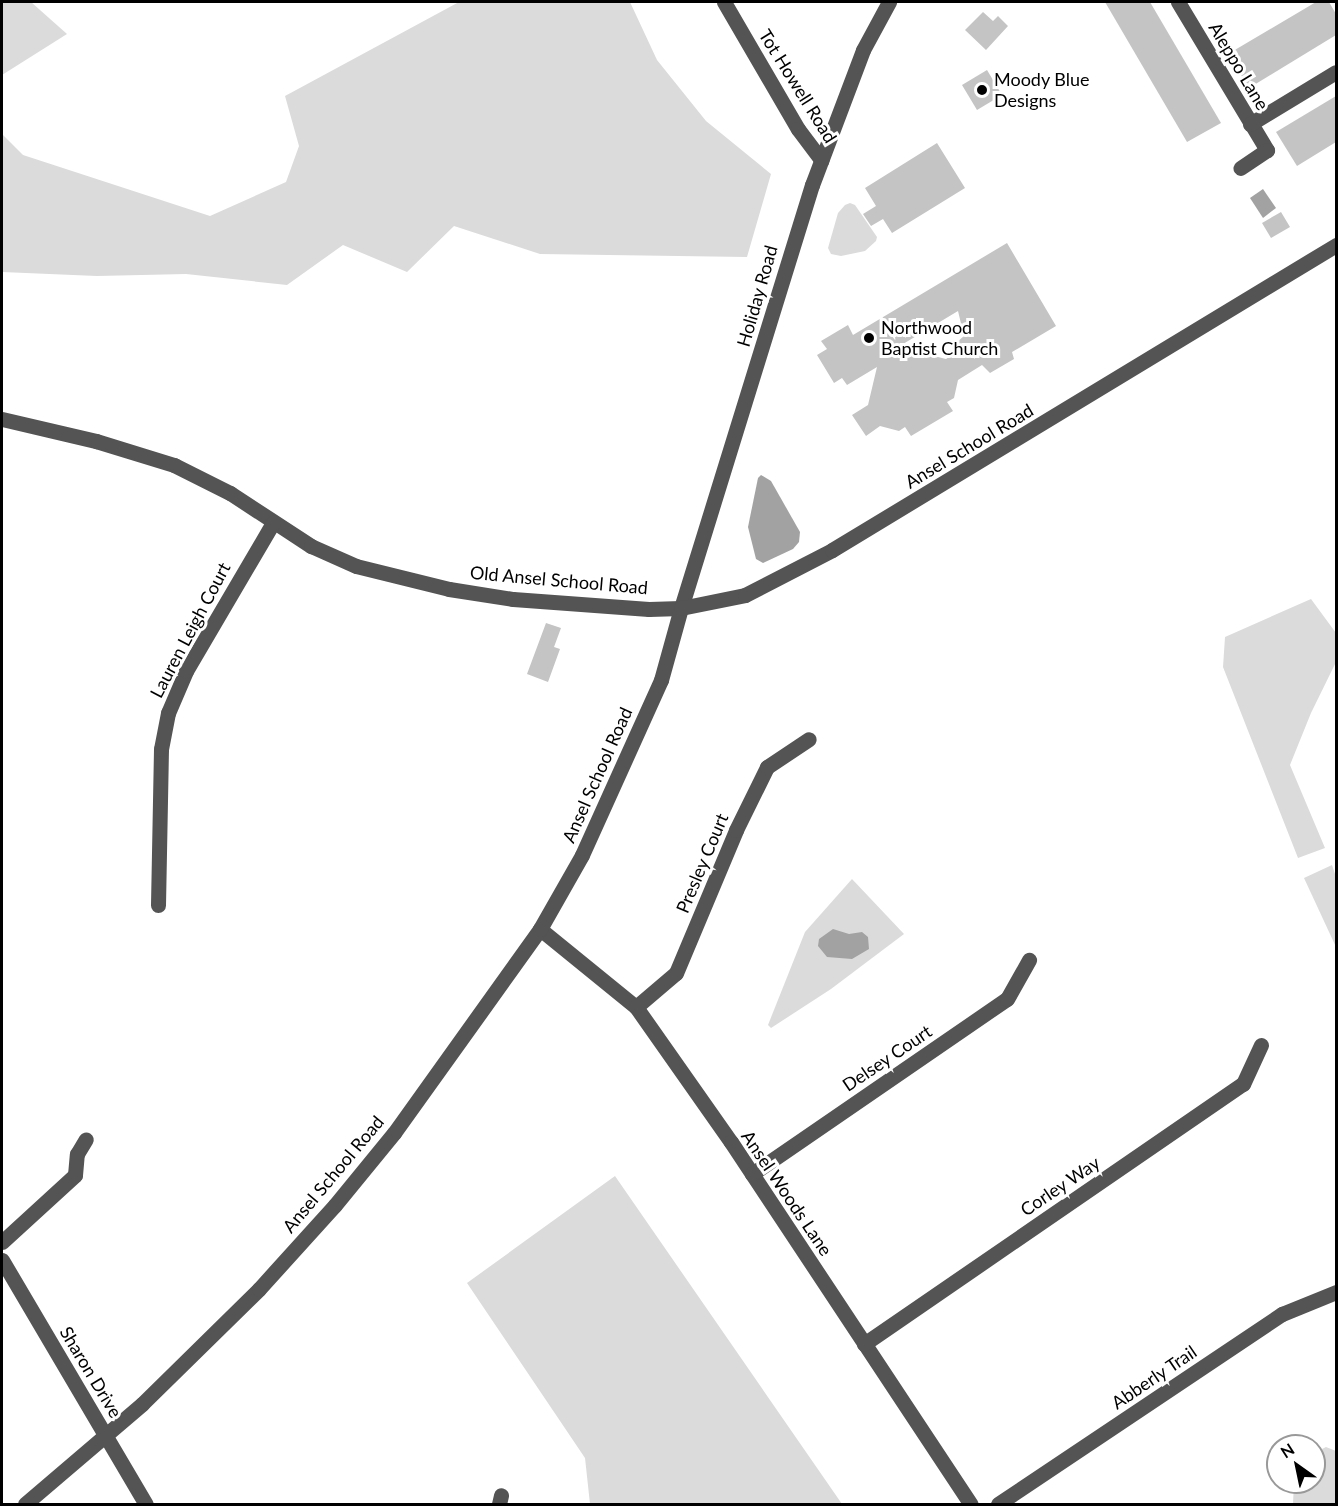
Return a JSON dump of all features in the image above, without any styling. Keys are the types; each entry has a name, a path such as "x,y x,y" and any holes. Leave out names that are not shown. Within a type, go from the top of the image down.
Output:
{"street":[{"name":"Tot Howell Road","path":"724,2 798,129 821,160"},
{"name":"Holiday Road","path":"681,608 821,160 863,50 889,2"},
{"name":"Aleppo Lane","path":"1178,2 1267,150 1240,168"},
{"path":"1250,124 1336,72"},
{"name":"Ansel School Road","path":"25,1504 107,1437 259,1289 335,1205 394,1132 540,929 604,810 661,680 681,608 745,595 832,550 1336,246"},
{"name":"Old Ansel School Road","path":"2,419 96,441 174,465 230,493 310,546 356,566 449,589 513,600 649,609 681,608"},
{"name":"Lauren Leigh Court","path":"158,905 161,749 168,713 186,671 273,523"},
{"name":"Presley Court","path":"636,1007 676,974 736,830 767,767 809,739"},
{"name":"Ansel Woods Lane","path":"540,929 636,1007 752,1174 971,1504"},
{"name":"Delsey Court","path":"752,1174 1007,999 1029,960"},
{"name":"Corley Way","path":"864,1344 1243,1084 1261,1046"},
{"path":"2,1242 75,1175 77,1154 86,1139"},
{"name":"Sharon Drive","path":"2,1260 146,1504"},
{"name":"Abberly Trail","path":"998,1504 1282,1314 1336,1292"}],"shaded area":[{"path":"2,2 31,2 67,34 2,75"},
{"path":"459,2 630,2 657,60 706,121 771,174 747,257 540,254 454,226 407,272 343,245 287,285 186,274 97,276 2,272 2,134 23,155 210,216 286,182 299,146 285,96"},
{"path":"1263,189 1276,208 1263,218 1250,198"},
{"path":"850,203 855,205 877,237 876,241 865,251 841,256 831,254 828,248 838,213"},
{"path":"761,475 771,481 800,532 799,542 793,549 763,563 756,559 748,527 758,478"},
{"path":"1311,599 1336,633 1336,662 1311,713 1290,765 1325,848 1298,858 1223,667 1225,637"},
{"path":"1332,865 1336,877 1336,947 1304,878"},
{"path":"852,879 904,934 831,989 771,1028 768,1025 805,932"},
{"path":"833,929 849,934 862,932 868,937 869,949 852,959 827,957 818,946 819,939"},
{"path":"615,1176 842,1504 590,1504 585,1458 467,1283"},
{"path":"1326,1447 1336,1451 1336,1504 1293,1504 1293,1494 1326,1494"}],"building":[{"path":"1105,2 1150,2 1221,123 1187,142"},
{"path":"1316,2 1329,2 1336,14 1336,35 1249,88 1228,54"},
{"path":"983,12 993,21 998,16 1008,26 986,50 965,30"},
{"name":"Moody Blue Designs","path":"987,70 1002,95 977,110 962,85"},
{"path":"1336,96 1336,142 1297,166 1276,132"},
{"path":"937,143 965,188 892,233 883,219 871,226 863,214 876,206 865,188"},
{"path":"1281,212 1290,227 1271,238 1262,223"},
{"name":"Northwood Baptist Church","path":"1007,243 1056,326 1012,352 1014,359 990,373 982,365 958,380 954,398 947,402 953,411 911,436 905,427 899,431 880,426 866,436 852,415 868,405 877,367 847,385 842,378 834,383 817,355 827,349 821,341 848,325 853,335","holes":["958,311 964,336 957,342 961,349 946,359 898,347"]},
{"path":"546,623 561,628 554,647 560,649 548,682 527,674"}],"place":[{"name":"Moody Blue Designs","path":"982,90"},
{"name":"Northwood Baptist Church","path":"869,338"}]}
